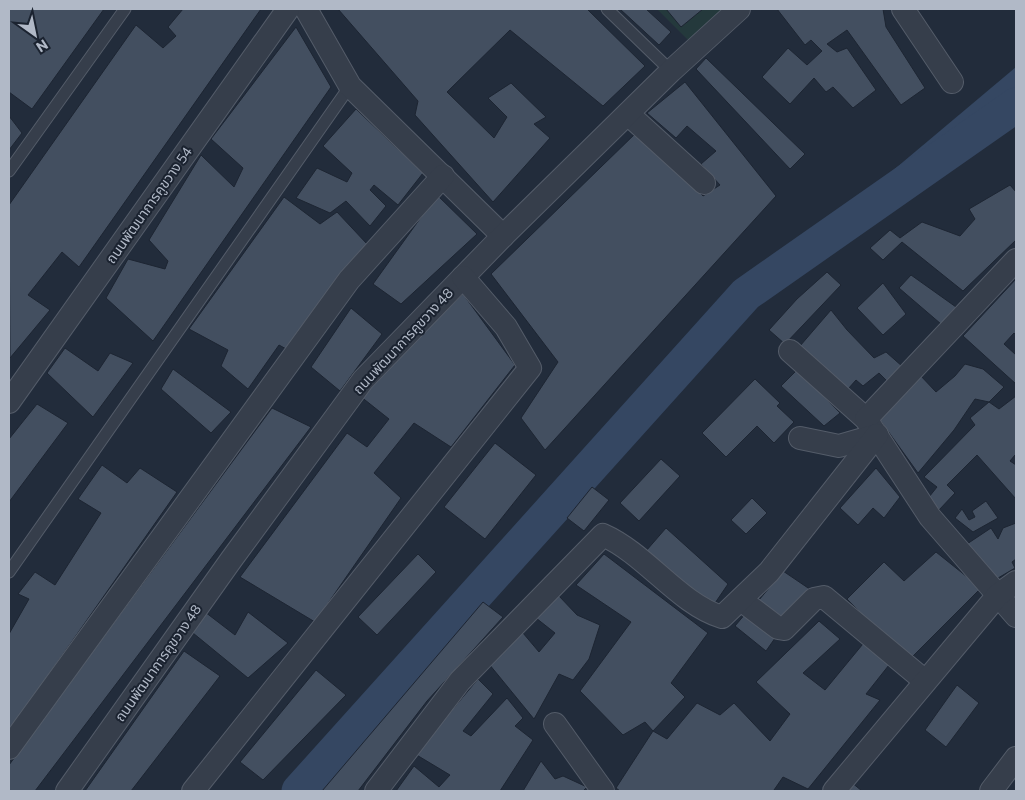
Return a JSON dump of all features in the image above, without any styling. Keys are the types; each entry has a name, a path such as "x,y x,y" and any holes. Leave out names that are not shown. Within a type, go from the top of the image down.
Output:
{"street":[{"name":"ถนนพัฒนาการคูขวาง 54","path":"9,402 288,9"},
{"path":"306,9 350,86 503,236"},
{"name":"ถนนพัฒนาการคูขวาง 48","path":"67,791 231,560 363,380 503,236 671,70 739,9"},
{"path":"903,9 952,82"},
{"path":"628,114 704,183"},
{"path":"9,748 349,280 443,176"},
{"path":"376,791 460,681 603,535 621,543 700,608 722,617 769,572 872,427 1016,260"},
{"path":"193,791 530,368 506,327 463,277"},
{"path":"790,351 872,427 930,517 1016,616"},
{"path":"800,438 839,446 872,427"},
{"path":"834,791 998,595 1016,582"},
{"path":"741,600 778,628 784,629 814,599 824,598 926,681"},
{"path":"555,724 603,791"},
{"path":"991,791 1016,758"}],"lane":[{"path":"9,171 125,9"},
{"path":"607,9 671,70"},
{"path":"9,572 350,86"}],"green space":[{"path":"657,9 739,9 696,48"}],"water":[{"path":"1016,67 1016,105 746,294"}],"building":[{"path":"9,9 104,9 32,109 9,92"},
{"path":"183,9 261,9 79,267 62,252 28,295 50,310 10,358 9,205 136,25 163,48 176,36 168,27"},
{"path":"338,9 587,9 645,66 603,106 510,30 447,92 494,138 507,117 488,98 511,83 546,117 534,124 550,138 493,202 415,115 418,101"},
{"path":"620,9 646,9 671,32 659,45"},
{"path":"666,9 703,9 681,27"},
{"path":"777,9 883,9 886,27 925,88 901,105 847,30 827,44 837,52 847,48 876,90 853,108 833,87 826,92 814,78 790,104 762,77 788,48 807,65 822,51 811,40 805,45"},
{"path":"296,27 331,87 153,341 106,298 128,259 165,269 168,261 149,240 201,155 234,187 243,168 211,139"},
{"path":"706,58 805,154 790,169 696,69"},
{"path":"685,82 776,196 545,450 521,418 558,362 491,274 638,131 703,196 720,185 701,164 716,151 687,126 676,138 647,113"},
{"path":"356,109 423,173 398,205 374,185 370,190 386,206 370,226 346,201 330,213 296,198 317,168 347,182 352,173 323,146"},
{"path":"9,116 22,133 9,150"},
{"path":"1010,185 1016,192 1016,240 963,291 902,242 883,260 870,248 890,230 900,238 922,222 960,236 975,219 969,209"},
{"path":"437,195 477,234 401,304 373,284"},
{"path":"284,197 320,224 337,212 367,244 288,350 279,345 248,389 221,366 228,350 189,329"},
{"path":"827,272 841,285 785,344 769,330 797,299"},
{"path":"911,275 956,307 941,324 899,288"},
{"path":"1016,279 1016,335 1014,333 1004,344 1016,355 1016,384 963,336"},
{"path":"883,283 906,314 883,335 857,308"},
{"path":"463,294 515,365 451,447 414,423 374,473 401,498 315,622 240,577 347,433 367,447 389,419 360,396"},
{"path":"351,308 382,334 340,391 311,367"},
{"path":"831,310 874,358 886,352 903,367 888,382 879,373 863,386 856,380 848,389 800,346"},
{"path":"65,348 98,371 110,353 133,363 93,417 47,373"},
{"path":"965,364 983,369 1004,387 989,402 975,399 954,430 918,473 880,420 919,374 936,392 955,376"},
{"path":"173,369 231,412 211,433 161,389"},
{"path":"798,369 840,413 824,426 781,386"},
{"path":"755,379 780,403 777,406 794,422 774,443 757,426 726,457 702,433"},
{"path":"1016,396 1016,457 1015,455 1010,461 1016,465 1016,499 977,455 947,485 955,493 939,510 929,497 937,487 924,477 975,425 970,418 989,402 999,409"},
{"path":"37,404 68,423 9,502 9,439"},
{"path":"272,408 311,427 35,791 9,791 9,765"},
{"path":"495,443 536,475 485,539 444,507"},
{"path":"661,459 680,476 639,521 620,503"},
{"path":"102,465 127,483 140,468 177,492 9,731 9,634 29,599 18,594 35,572 55,585 101,513 78,499"},
{"path":"876,468 900,497 884,518 873,508 858,525 840,508"},
{"path":"592,487 609,500 584,531 567,518"},
{"path":"752,498 767,513 746,534 731,520"},
{"path":"986,501 998,518 973,532 955,518 962,509 969,520 975,517 972,511"},
{"path":"1016,523 1016,559 1012,562 1015,568 993,581 967,544 991,528 998,539 1003,528"},
{"path":"666,528 728,584 713,606 646,551"},
{"path":"936,552 981,588 908,661 847,599 884,562 904,581"},
{"path":"418,554 436,572 377,635 358,617"},
{"path":"604,554 708,633 671,683 685,697 653,731 645,722 623,735 580,691 631,622 576,585"},
{"path":"783,571 814,592 790,623 759,600"},
{"path":"559,596 577,615 600,625 589,659 573,680 559,674 534,719 489,664 523,633 539,652 555,633 536,618"},
{"path":"483,602 503,617 427,701 358,791 322,791"},
{"path":"205,612 235,635 248,612 288,643 248,678 193,633"},
{"path":"746,613 780,631 766,651 735,626"},
{"path":"819,621 840,639 803,673 825,690 867,639 889,665 866,694 880,700 808,789 783,777 774,790 776,791 620,791 616,788 653,731 667,739 697,703 720,715 734,703 770,741 790,714 756,682"},
{"path":"184,651 220,676 131,791 85,791"},
{"path":"316,670 346,695 263,780 240,762"},
{"path":"478,679 493,694 463,731 471,736 507,698 523,718 515,726 533,740 500,791 396,791 414,766 439,787 450,775 415,754"},
{"path":"957,685 979,703 946,747 925,730"},
{"path":"541,761 555,779 563,776 587,787 583,791 523,791"},
{"path":"851,782 862,791 844,791"}],"waterway":[{"path":"299,791 746,294 1016,105"}]}
